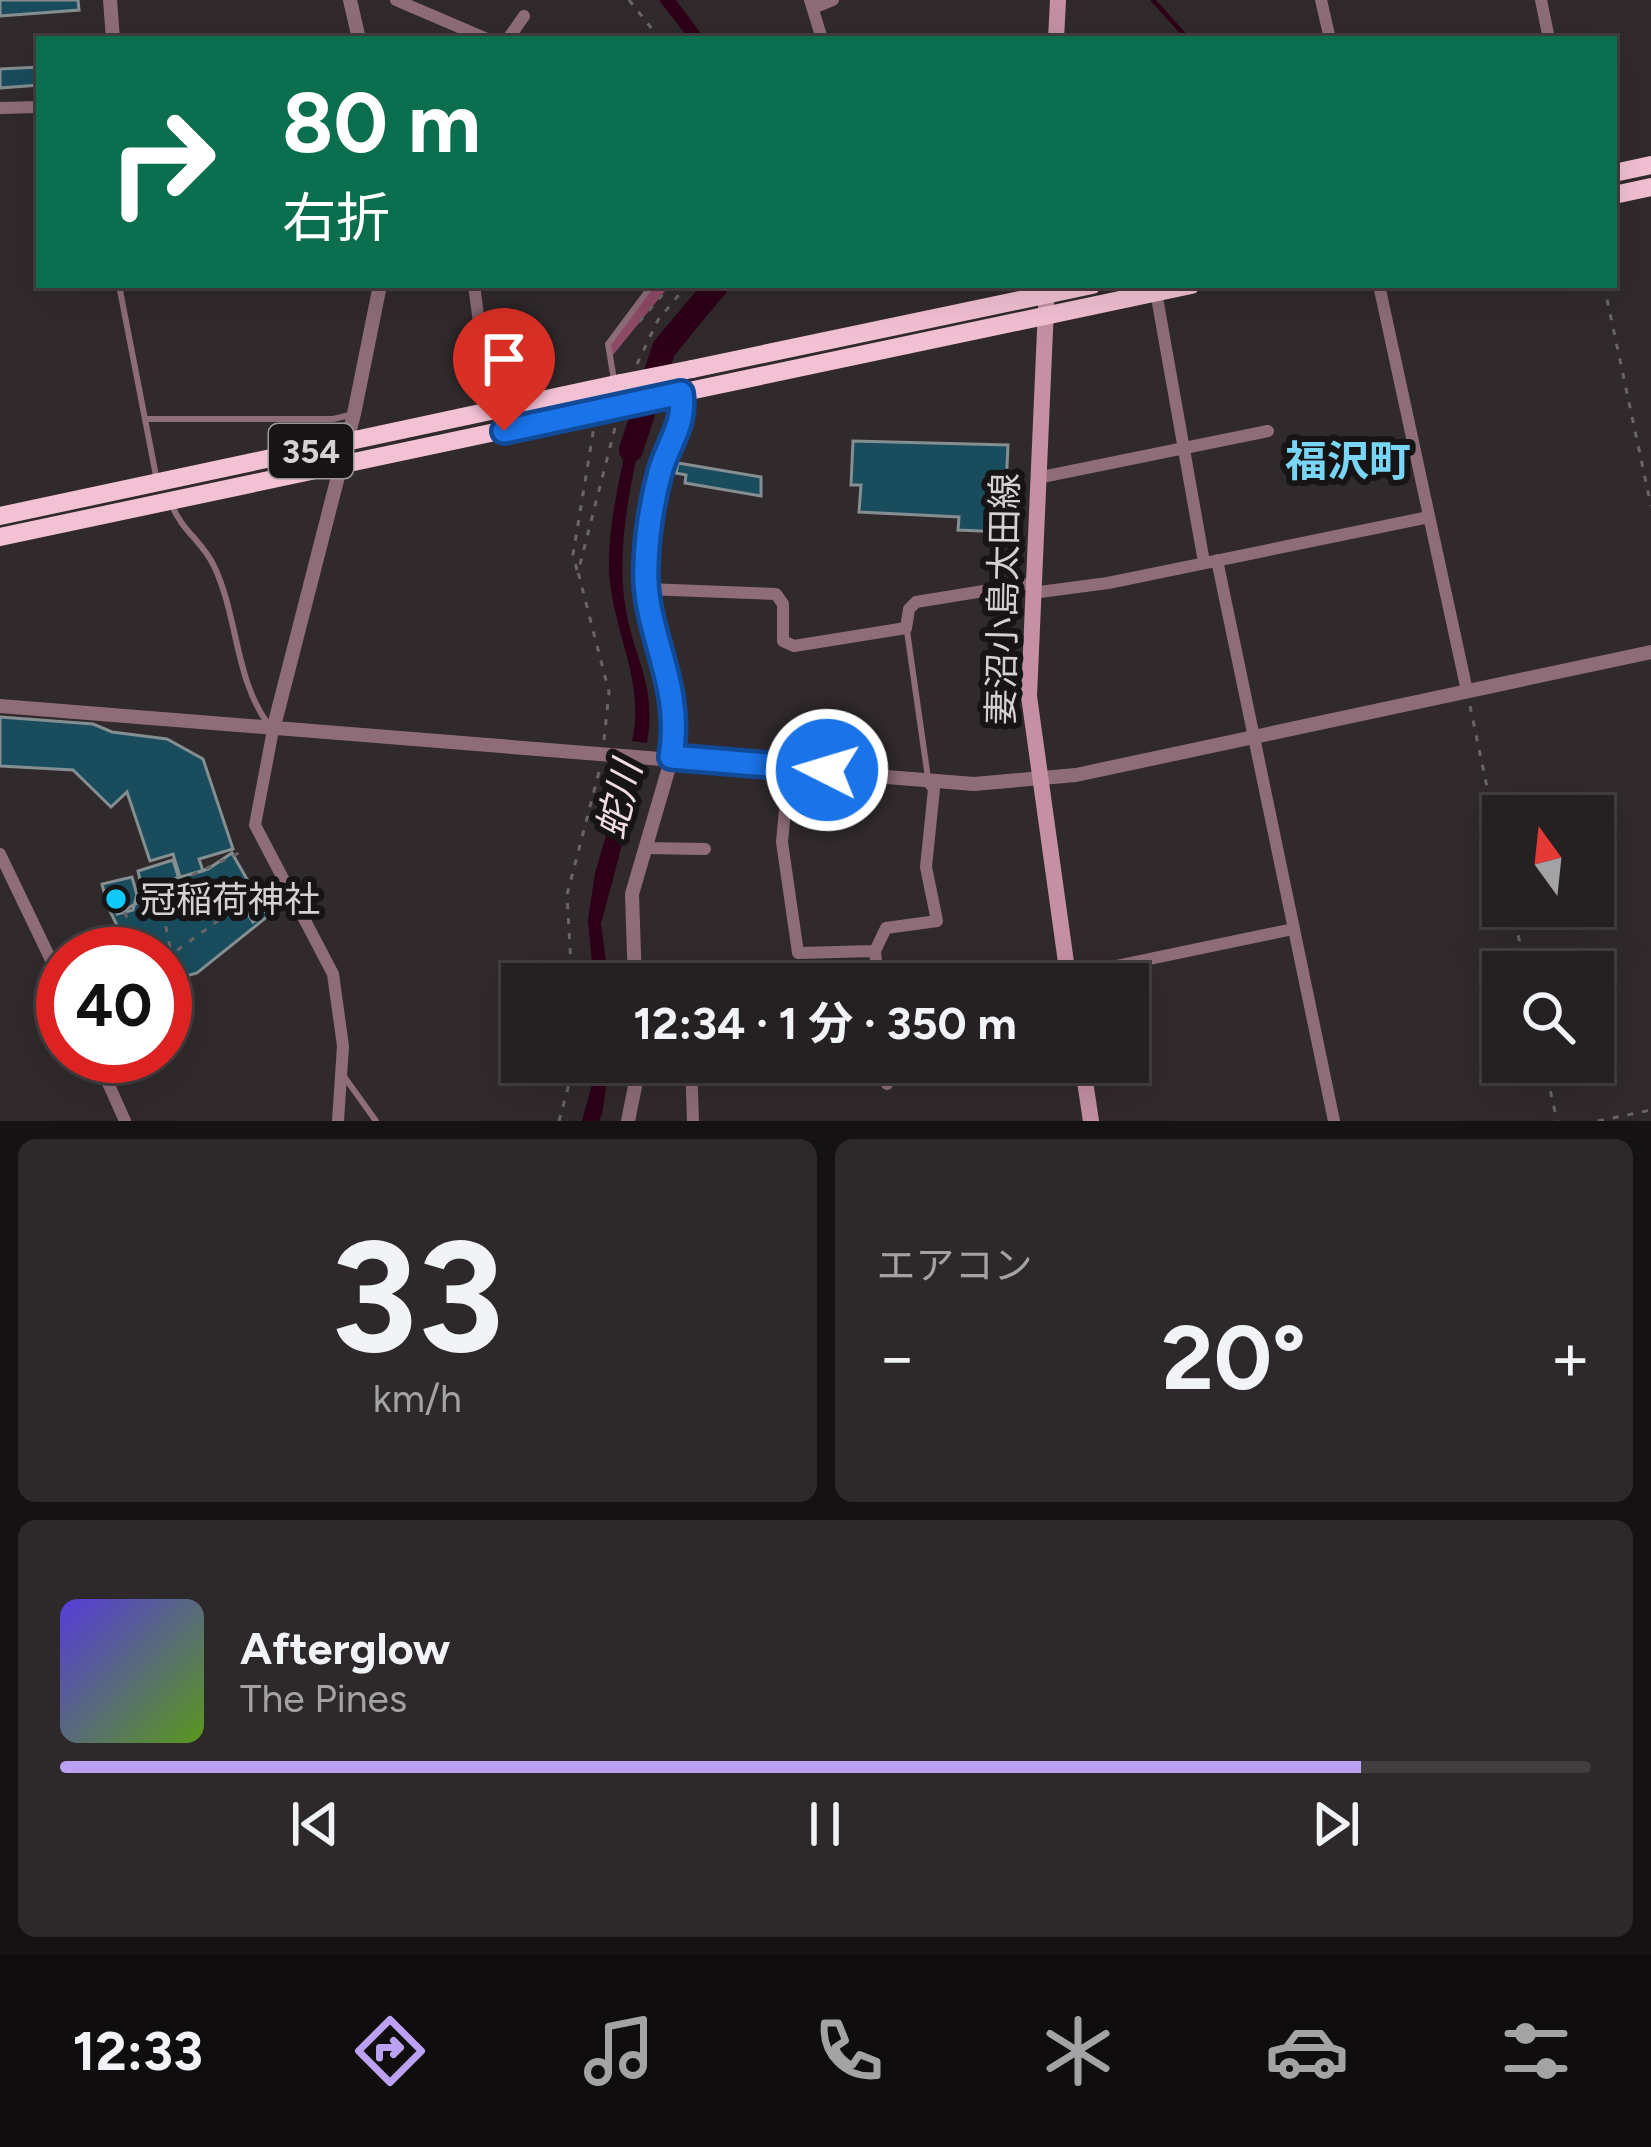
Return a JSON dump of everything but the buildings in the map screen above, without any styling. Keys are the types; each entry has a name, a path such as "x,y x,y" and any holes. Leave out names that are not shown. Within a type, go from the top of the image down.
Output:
{"highway":[{"path":"1617,172 1651,165"},
{"path":"1617,194 1651,187"},
{"name":"354","path":"0,537 1176,288"},
{"name":"354","path":"0,516 1047,290"}],"main road":[{"path":"1056,36 1058,0"},
{"name":"妻沼小島太田線","path":"1047,290 1029,696 1067,963"},
{"path":"1085,1083 1091,1121"}],"street":[{"path":"110,0 113,36"},
{"path":"350,0 358,36"},
{"path":"396,0 480,36"},
{"path":"821,36 812,4 833,0"},
{"path":"1321,0 1329,36"},
{"path":"1541,0 1548,36"},
{"path":"510,36 524,16"},
{"path":"0,108 36,107"},
{"path":"338,1121 343,1075 333,974 255,825 272,730 354,414 379,288"},
{"path":"474,288 482,345"},
{"path":"1380,288 1467,692"},
{"path":"1156,292 1183,449 1252,737 1334,1121"},
{"path":"634,963 630,905 668,756 672,683 646,589 654,501 683,419 678,394"},
{"path":"1037,478 1268,431"},
{"path":"646,589 779,595 782,637 790,646 906,628 909,609 916,602 1210,561 1429,517"},
{"path":"0,706 272,730 668,756 928,781 1040,781 1651,652"},
{"path":"789,766 782,842 798,953 874,951"},
{"path":"875,963 874,951 886,928 937,922 926,867 934,789 928,781"},
{"path":"645,848 705,849"},
{"path":"0,854 36,929"},
{"path":"1144,963 1293,929"},
{"path":"108,1083 125,1121"},
{"path":"628,1121 636,1083"},
{"path":"692,1083 693,1121"}],"lane":[{"path":"120,288 157,483"},
{"path":"623,380 608,344 650,288"},
{"path":"148,419 333,419 354,414"},
{"path":"170,502 178,524 213,562 248,684 272,730"},
{"path":"906,628 928,781"},
{"path":"343,1075 376,1121"}],"path":[{"path":"629,0 658,36"},
{"path":"633,328 668,288"},
{"path":"623,380 658,320 685,288"},
{"path":"1605,288 1651,506"},
{"path":"578,572 617,408"},
{"path":"571,963 567,895 604,751 609,692 573,555 593,427"},
{"path":"1467,692 1489,795"},
{"path":"166,927 159,893 239,854"},
{"path":"192,938 256,894"},
{"path":"125,912 130,927"},
{"path":"559,1121 569,1083"},
{"path":"1548,1083 1556,1121"},
{"path":"1598,1121 1651,1110"}],"shaded area":[{"path":"652,288 668,288 608,361 608,344"}],"water":[{"path":"659,0 676,0 703,36 687,36"},
{"path":"713,288 729,288 675,355 649,361"},
{"path":"644,420 627,508 622,575 627,617 649,702 647,743 632,741 635,697 609,569 613,514 631,422"},
{"path":"628,761 644,762 601,924 606,963 592,963 588,920 595,873"},
{"path":"592,1083 607,1083 599,1121 582,1121"}],"waterway":[{"path":"1153,0 1185,36"},
{"name":"蛇川","path":"631,450 664,348 714,288"}],"place":[{"name":"冠稲荷神社","path":"116,899"}],"district":[{"name":"福沢町","path":"1348,461"}],"route":[{"path":"504,431 681,393 683,419 661,469 646,563 646,589 672,683 671,757 827,770"}]}
